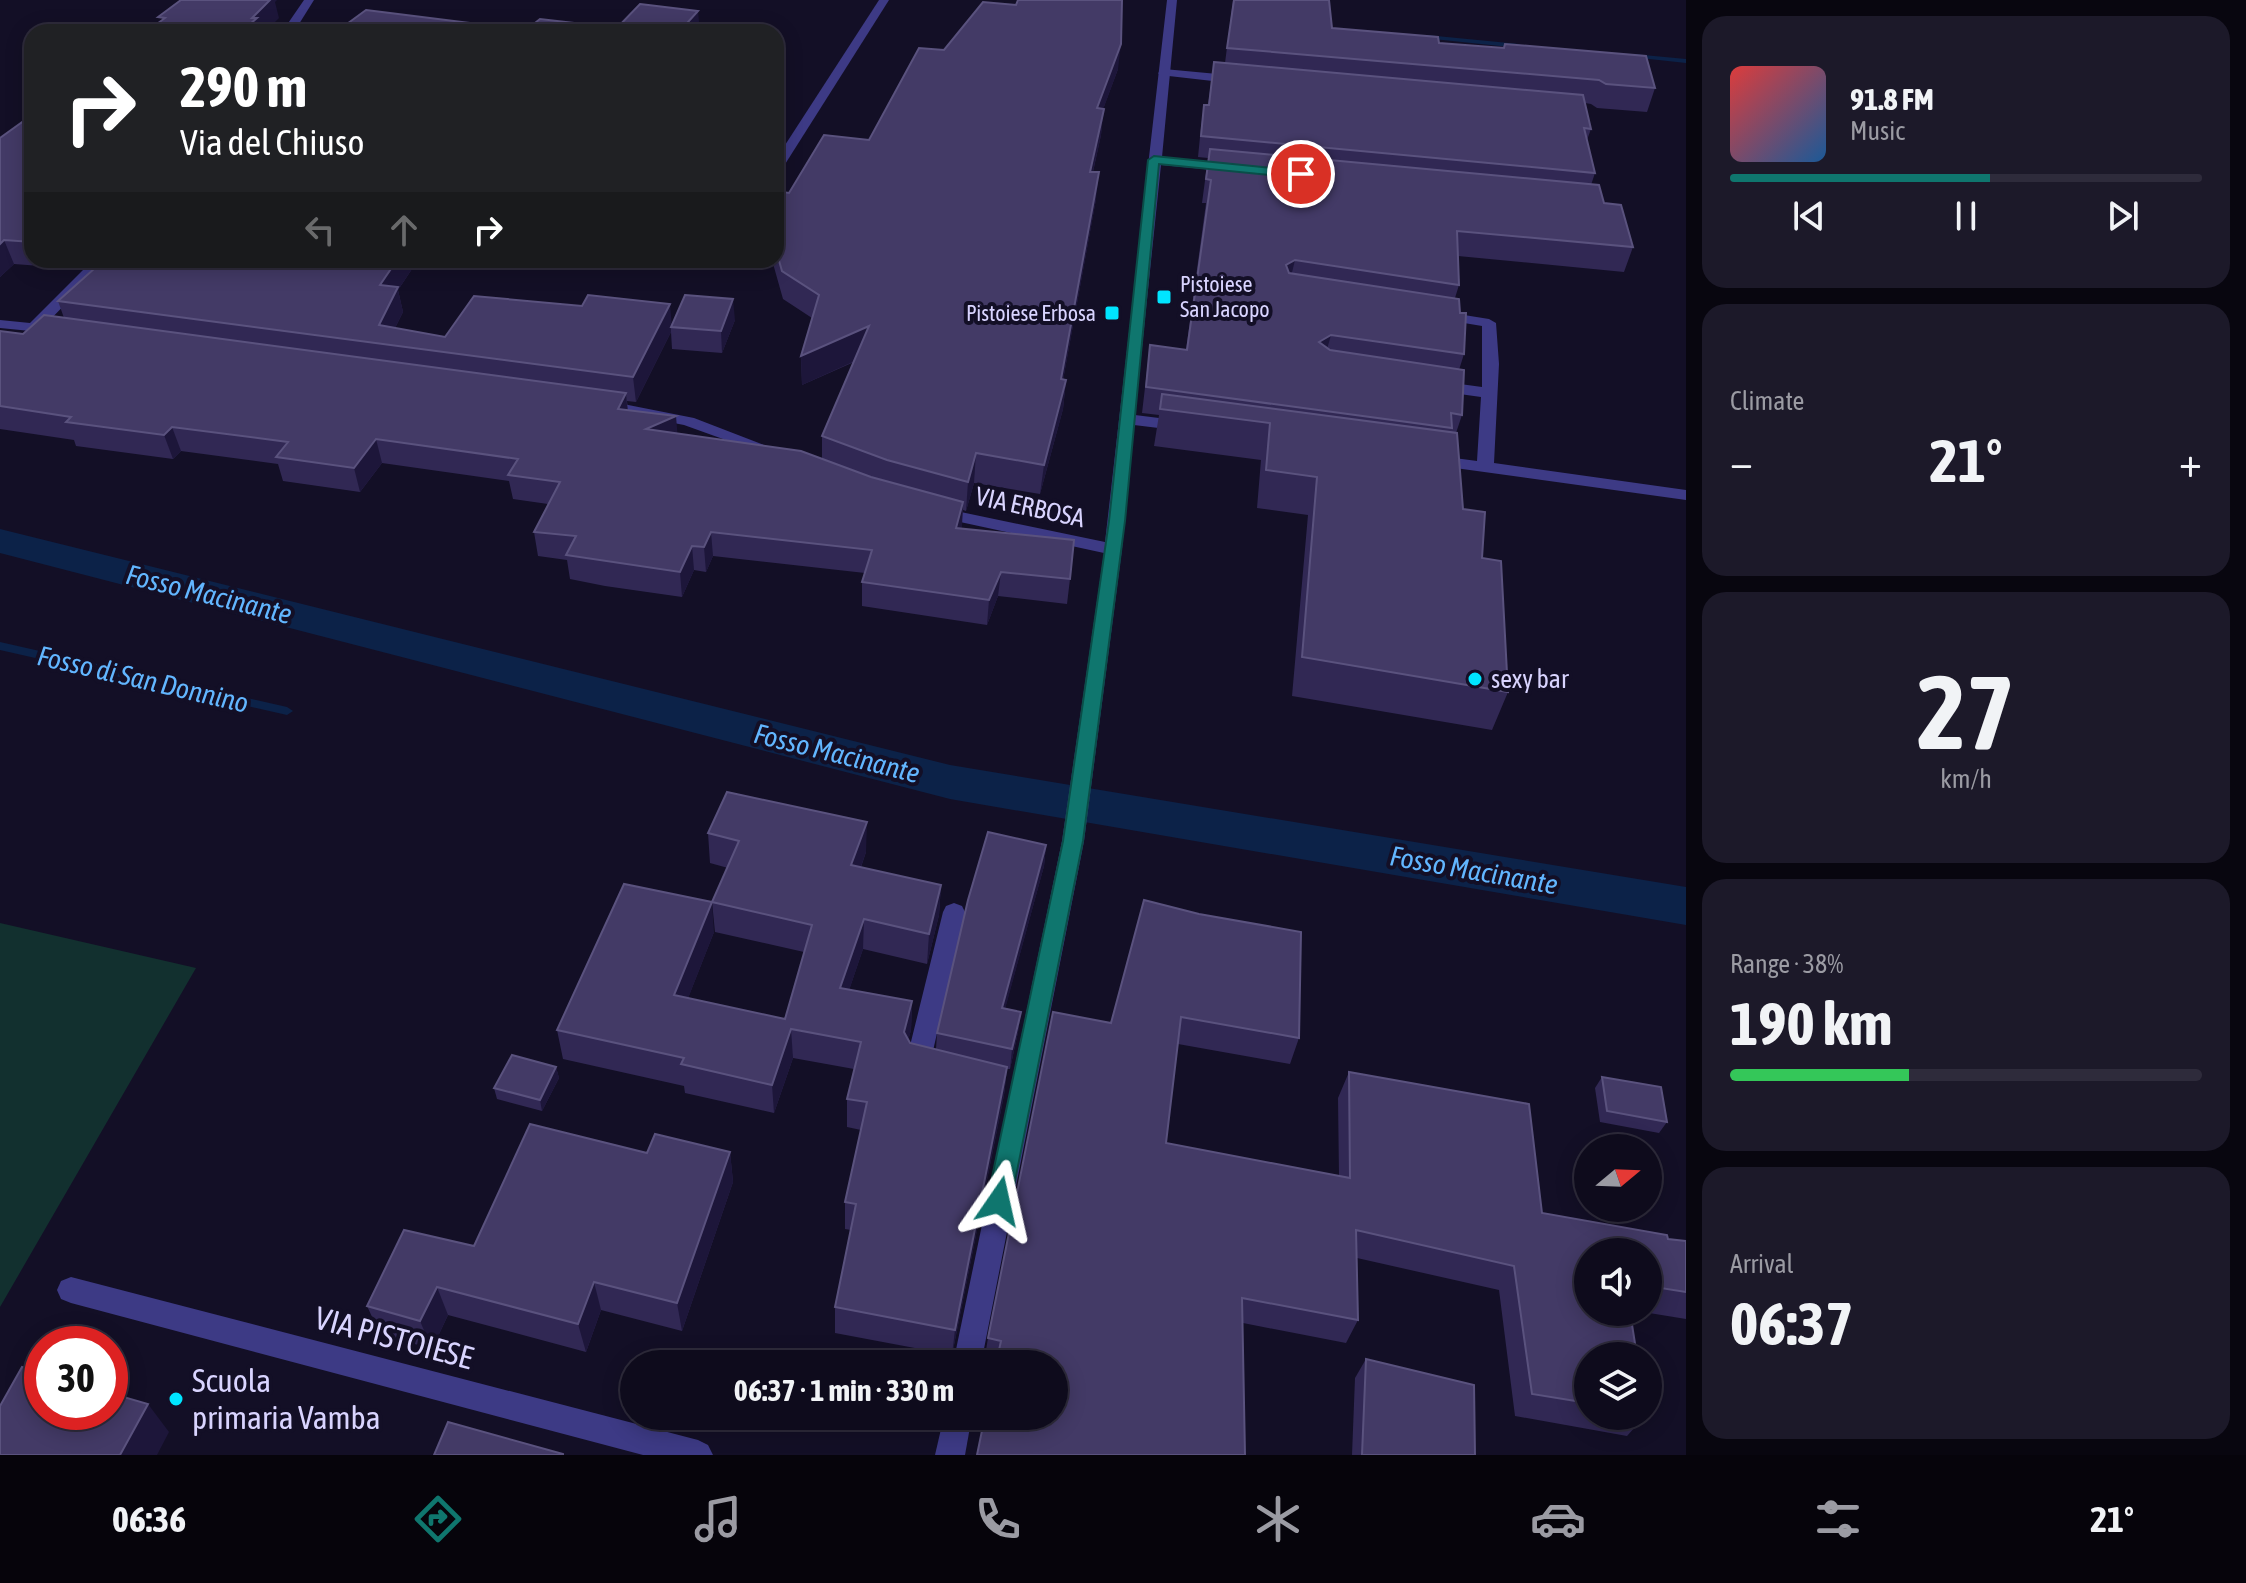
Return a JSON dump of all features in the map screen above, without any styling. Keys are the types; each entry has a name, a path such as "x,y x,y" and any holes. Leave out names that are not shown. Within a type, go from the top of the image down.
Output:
{"street":[{"path":"293,24 309,0"},
{"path":"784,156 884,0"},
{"path":"970,1350 1073,841 1113,549 1172,0"},
{"path":"1164,73 1259,81"},
{"path":"1154,160 1243,169"},
{"path":"34,328 93,268"},
{"path":"1428,313 1489,323 1485,468"},
{"path":"0,324 66,332"},
{"path":"1414,382 1489,393"},
{"path":"591,403 688,421 799,463"},
{"path":"1128,419 1194,428"},
{"path":"1409,457 1686,495"},
{"name":"VIA ERBOSA","path":"922,507 1113,549"},
{"path":"948,1069 918,1062 954,912"},
{"path":"992,1079 1021,1086"},
{"name":"VIA PISTOIESE","path":"71,1290 698,1455"},
{"path":"950,1455 955,1430"}],"green space":[{"path":"0,923 196,968 0,1307"}],"building":[{"path":"181,0 270,0 250,24 157,24 165,18 158,17"},
{"path":"1018,0 1122,0 1121,44 1097,108 1104,109 1090,172 1099,172 1061,379 1066,380 1044,465 976,453 968,482 887,460 822,436 869,326 801,356 819,295 782,271 784,192 789,193 824,135 869,140 919,48 944,50 983,2 1016,5"},
{"path":"1234,0 1329,0 1332,28 1438,37 1439,43 1504,48 1505,44 1646,56 1655,88 1606,84 1599,80 1227,48"},
{"path":"640,4 698,11 686,24 621,24"},
{"path":"366,10 478,24 347,24"},
{"path":"540,19 583,24 534,24"},
{"path":"1214,62 1583,95 1591,129 1584,128 1595,173 1201,136 1204,105 1209,105"},
{"path":"24,121 24,241 4,240 0,244 0,138"},
{"path":"1210,149 1599,185 1604,203 1621,205 1633,247 1457,231 1459,285 1295,260 1286,265 1289,273 1459,299 1460,313 1466,313 1464,354 1331,335 1319,342 1330,350 1464,370 1462,415 1451,413 1452,428 1146,387 1150,345 1187,350 1211,180 1206,179"},
{"path":"95,268 392,268 380,285 398,287 379,325 445,337 474,296 582,306 588,295 670,304 633,377 58,301"},
{"path":"685,295 733,299 721,331 671,327"},
{"path":"44,315 626,393 618,409 676,416 646,429 801,451 871,477 963,502 956,528 1074,540 1070,579 1001,572 989,600 862,582 872,550 711,532 704,547 692,546 680,572 566,555 576,536 534,532 560,482 508,475 518,459 376,439 354,468 276,457 288,442 172,427 164,435 66,422 71,417 0,406 0,331 23,334"},
{"path":"1162,394 1457,433 1463,509 1485,512 1482,558 1501,561 1508,692 1302,657 1317,477 1266,470 1270,423 1160,409"},
{"path":"727,792 867,822 851,865 941,885 929,934 864,919 840,988 912,1001 904,1032 910,1043 1007,1067 955,1330 835,1307 856,1204 845,1202 867,1102 847,1099 861,1042 791,1029 772,1085 681,1064 684,1058 557,1030 624,884 712,902 739,841 708,833","holes":["712,902 812,925 785,1019 674,995"]},
{"path":"988,832 1046,845 1002,1008 1021,1012 1012,1049 937,1033 968,900"},
{"path":"1144,900 1199,914 1301,932 1299,1038 1181,1017 1166,1143 1350,1178 1349,1072 1529,1104 1542,1213 1574,1219 1574,1222 1593,1222 1686,1241 1686,1292 1662,1288 1662,1238 1574,1238 1574,1326 1632,1326 1635,1342 1574,1342 1574,1401 1532,1394 1514,1266 1356,1230 1358,1320 1242,1298 1245,1455 977,1455 982,1430 1068,1430 1068,1350 999,1350 1001,1341 988,1338 1053,1012 1111,1023"},
{"path":"512,1055 556,1067 540,1100 494,1088"},
{"path":"1602,1077 1661,1087 1667,1122 1607,1111"},
{"path":"530,1124 647,1153 655,1134 730,1152 677,1303 594,1282 578,1324 437,1287 420,1321 367,1306 404,1230 474,1246"},
{"path":"1366,1359 1474,1385 1475,1455 1362,1455"},
{"path":"22,1367 24,1430 128,1430 128,1398 148,1404 120,1455 0,1455 0,1406"},
{"path":"448,1422 563,1454 563,1455 434,1455"}],"waterway":[{"path":"1426,37 1519,46"},
{"path":"1633,56 1686,61"},
{"name":"Fosso Macinante","path":"0,541 950,782 1686,906"},
{"name":"Fosso di San Donnino","path":"0,646 287,711"}],"place":[{"name":"Pistoiese San Jacopo","path":"1164,297"},
{"name":"Pistoiese Erbosa","path":"1112,313"},
{"name":"sexy bar","path":"1475,679"},
{"name":"Scuola primaria Vamba","path":"176,1399"}],"route":[{"path":"999,1201 1073,841 1117,521 1154,160 1301,174"}]}
